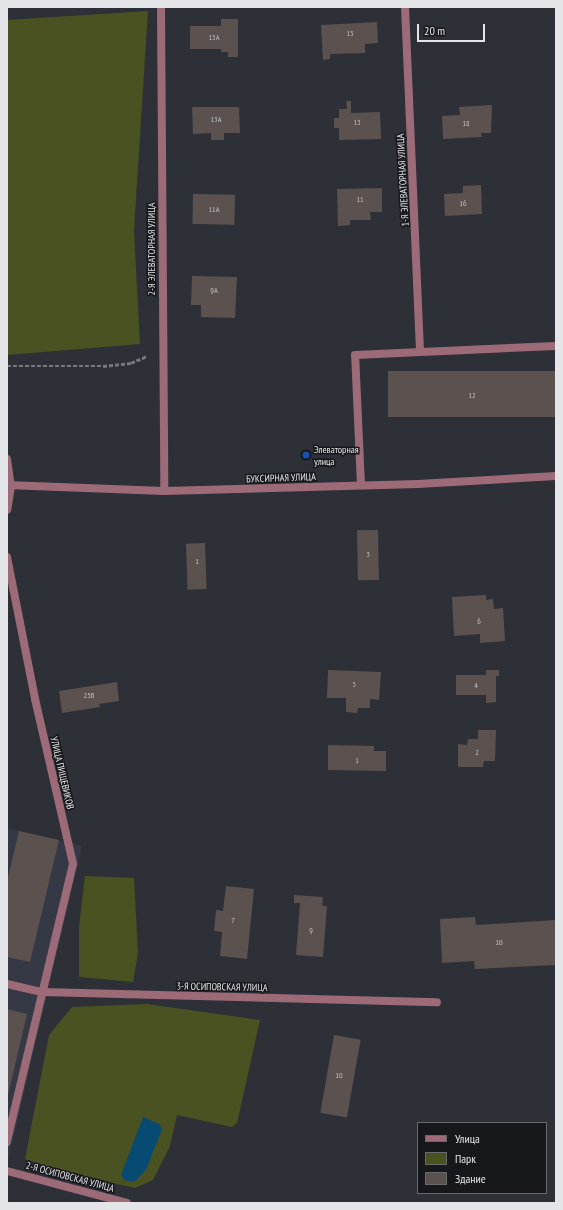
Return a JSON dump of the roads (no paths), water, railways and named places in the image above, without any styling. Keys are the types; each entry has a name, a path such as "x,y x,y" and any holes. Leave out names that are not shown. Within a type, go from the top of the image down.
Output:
{"street":[{"name":"2-Я ЭЛЕВАТОРНАЯ УЛИЦА","path":"161,7 164,491"},
{"name":"1-Я ЭЛЕВАТОРНАЯ УЛИЦА","path":"405,7 420,352"},
{"path":"360,485 355,355 556,346"},
{"path":"7,459 9,486 7,510"},
{"name":"БУКСИРНАЯ УЛИЦА","path":"9,486 164,491 360,485 556,476"},
{"name":"УЛИЦА ПИЩЕВИКОВ","path":"7,557 35,699 73,864 7,1142"},
{"name":"3-Я ОСИПОВСКАЯ УЛИЦА","path":"7,984 42,992 437,1002"},
{"name":"2-Я ОСИПОВСКАЯ УЛИЦА","path":"7,1171 127,1203"}],"water":[{"path":"143,1117 159,1124 162,1129 146,1170 134,1182 124,1180 121,1175"}],"place":[{"name":"Элеваторная улица","path":"306,455"}]}
